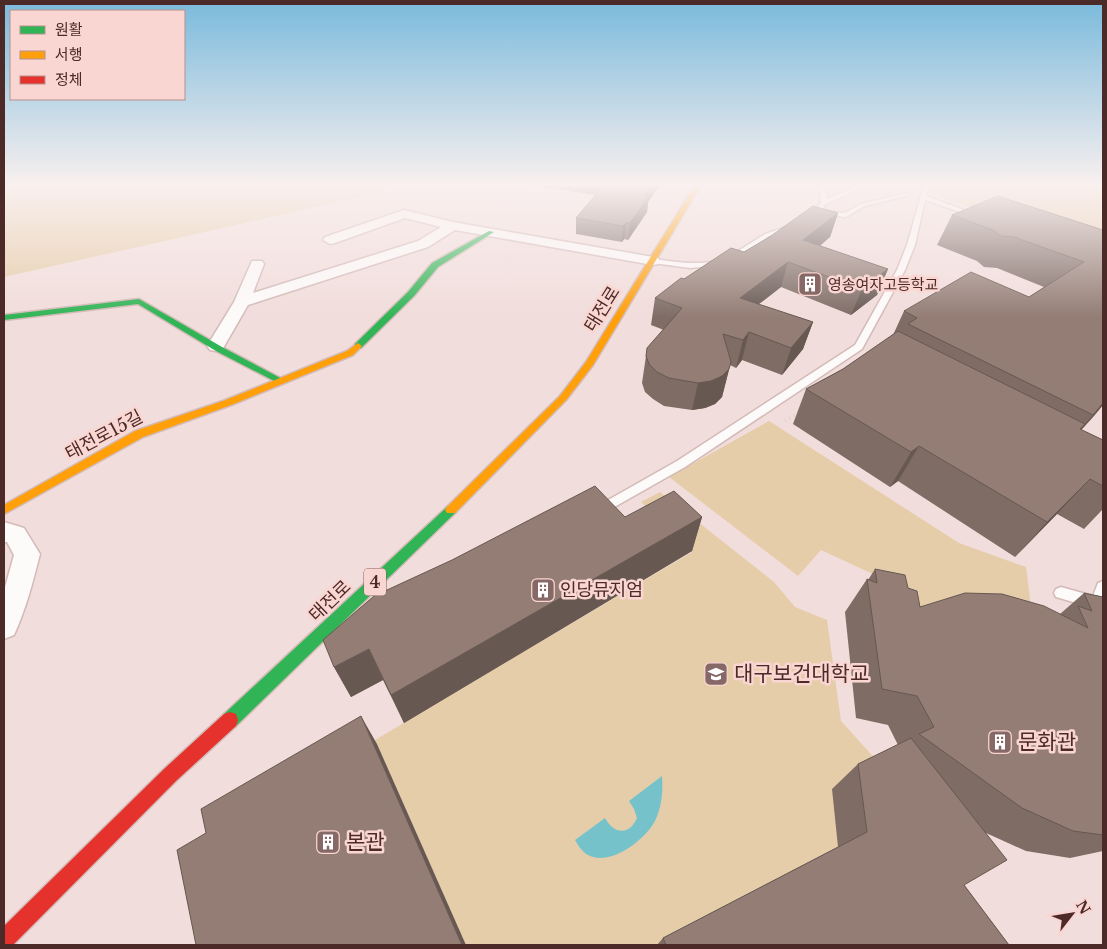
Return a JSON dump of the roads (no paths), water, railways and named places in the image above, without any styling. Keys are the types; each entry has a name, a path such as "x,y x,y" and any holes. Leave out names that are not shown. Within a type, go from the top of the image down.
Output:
{"main road":[{"name":"태전로","path":"4,940 170,774 307,648 480,482 563,398 590,363 672,229"},
{"name":"태전로15길","path":"4,510 139,434 228,403 350,352 366,339 411,294 435,265 491,232"},
{"path":"4,318 139,301 281,381"}],"street":[{"path":"330,240 360,229"},
{"path":"242,302 423,244 448,229"},
{"path":"474,229 653,261"},
{"path":"216,346 242,302 257,264"},
{"path":"4,532 14,535 27,554 15,599 4,626"}],"lane":[{"path":"653,261 690,266 722,263 730,260 767,235 783,229"},
{"path":"585,518 682,464 863,350 904,262 915,229"},
{"path":"1061,593 1100,608 1103,587"},
{"path":"307,648 334,639"}],"water":[{"path":"662,776 661,804 655,821 643,836 626,850 616,855 597,858 588,855 582,850 575,840 605,818 617,830 621,831 630,828 637,818 629,801"}],"place":[{"name":"영송여자고등학교","path":"810,284"},
{"name":"인당뮤지엄","path":"543,590"},
{"name":"대구보건대학교","path":"716,674"},
{"name":"문화관","path":"1000,742"},
{"name":"본관","path":"328,842"}]}
